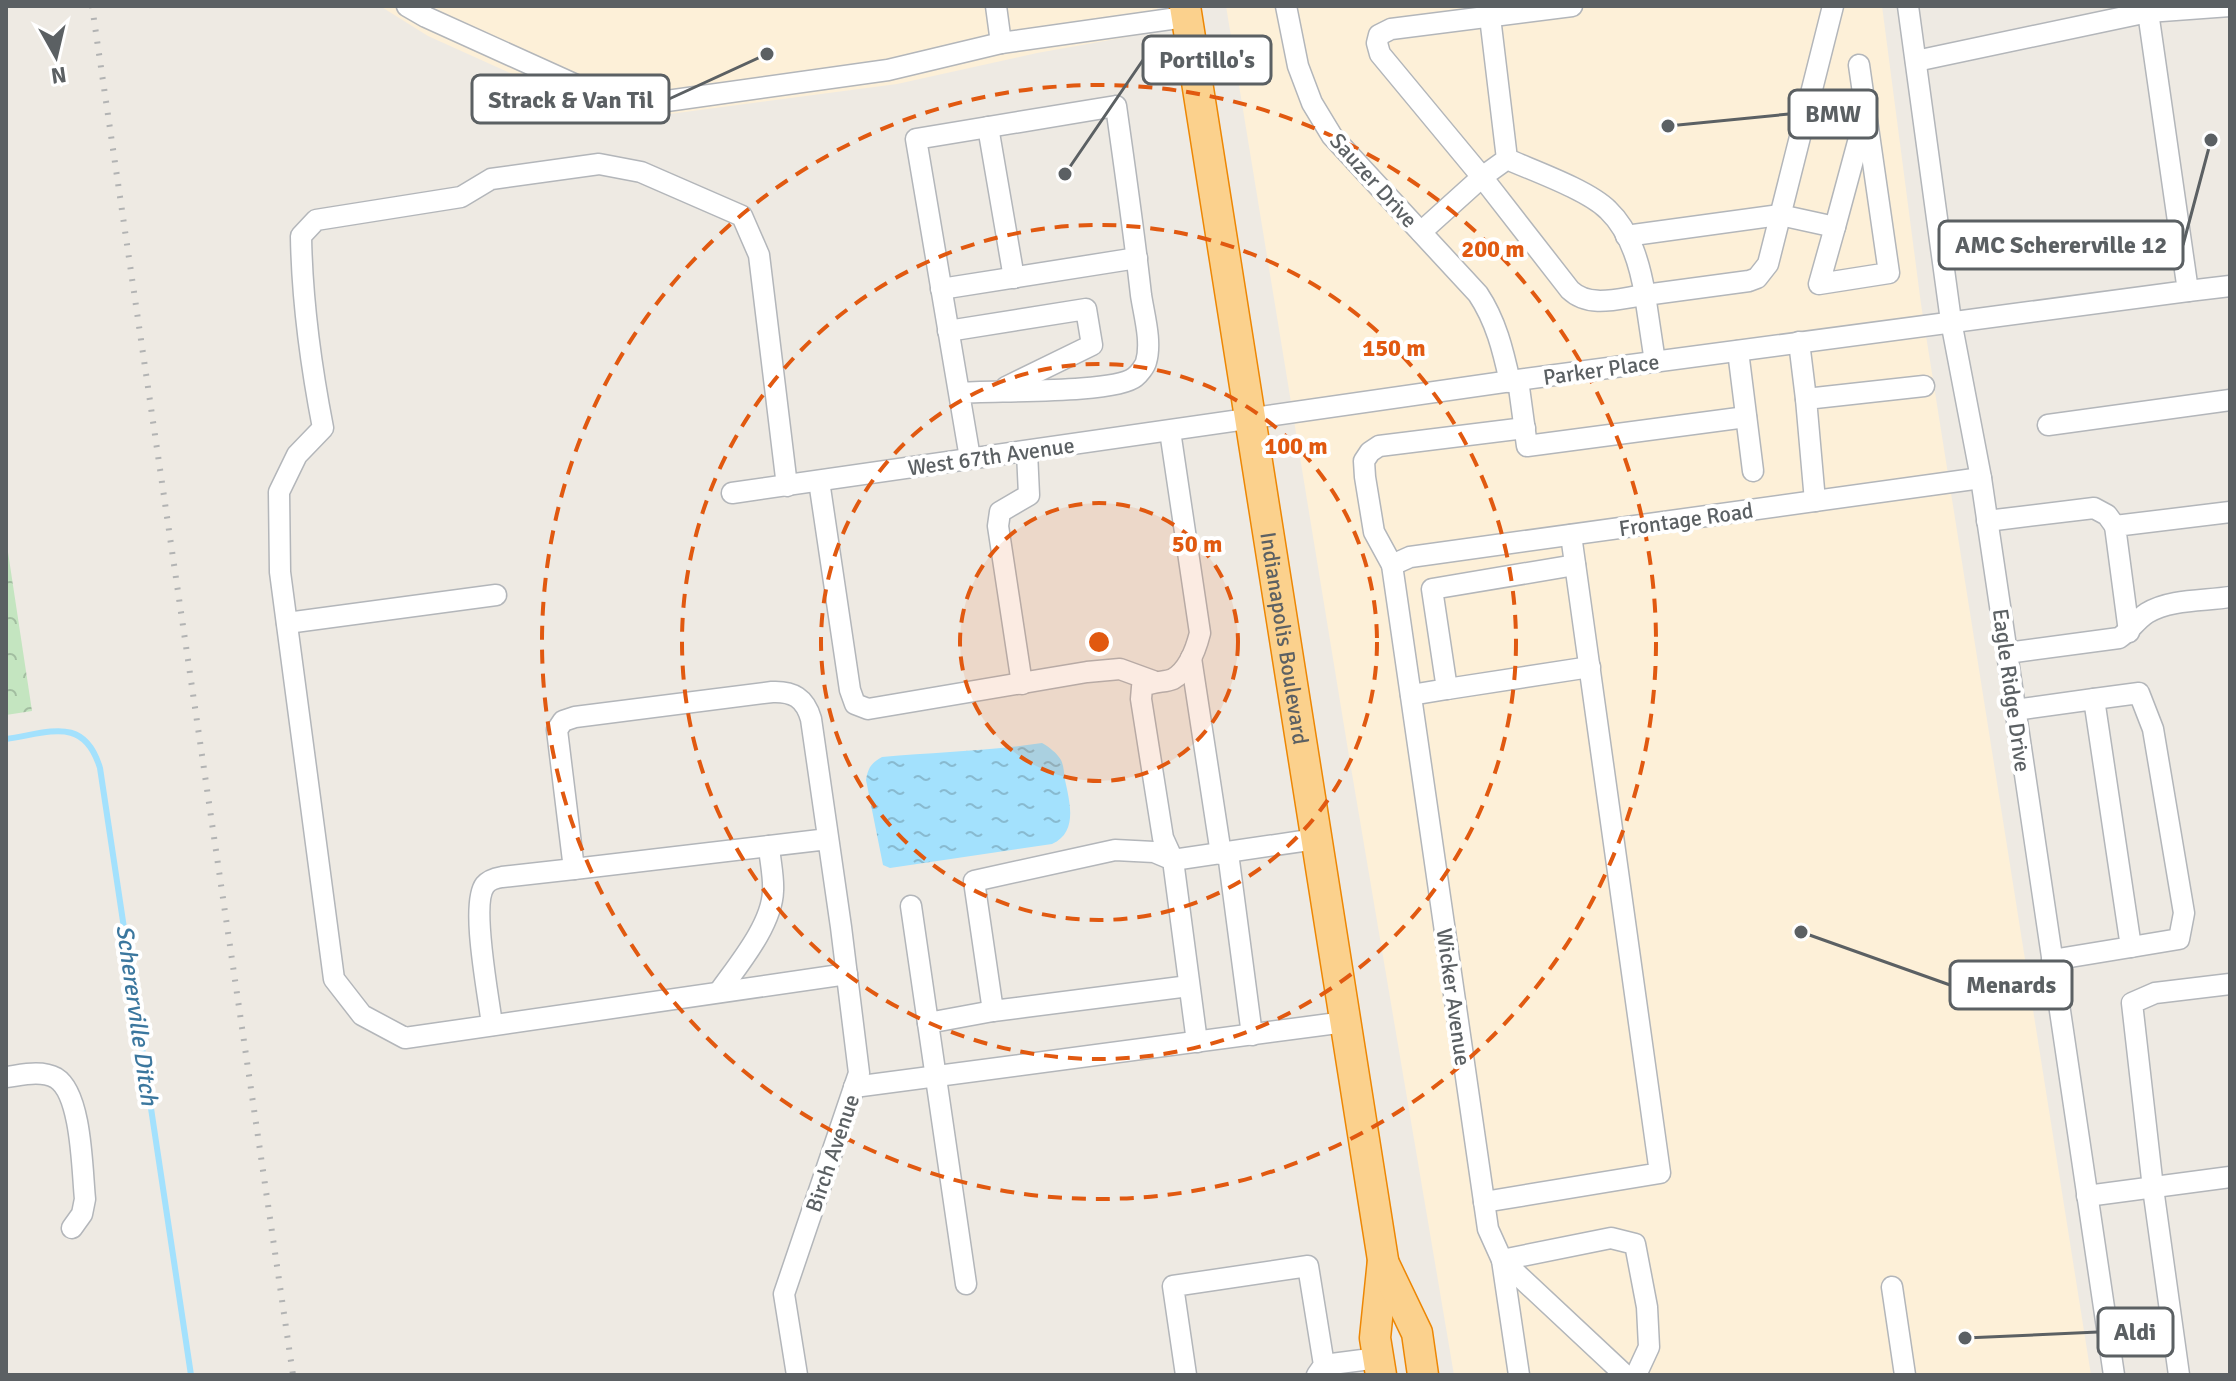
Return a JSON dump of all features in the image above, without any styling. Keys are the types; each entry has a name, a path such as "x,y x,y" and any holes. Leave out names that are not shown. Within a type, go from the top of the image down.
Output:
{"highway":[{"name":"Indianapolis Boulevard","path":"1184,10 1383,1260 1375,1338 1379,1366"},
{"name":"Indianapolis Boulevard","path":"1383,1260 1417,1333 1423,1375"}],"street":[{"path":"407,6 616,103 631,106 888,70 1001,43 1184,10"},
{"path":"996,6 1001,43"},
{"name":"Sauzer Drive","path":"1286,6 1298,66 1312,103 1332,136 1462,275 1490,312 1514,381 1526,437"},
{"path":"1572,6 1391,29 1379,35 1377,43 1380,54 1579,299 1591,302 1757,278 1768,264 1833,6"},
{"name":"Eagle Ridge Drive","path":"1908,6 1951,321 1981,478 2114,1375"},
{"path":"1916,61 2148,12 2230,6"},
{"path":"2148,12 2188,291"},
{"path":"1490,17 1507,159"},
{"path":"1859,65 1889,273 1819,284 1865,117"},
{"path":"959,393 1066,390 1114,384 1134,378 1146,363 1147,341 1116,106 916,139 970,458"},
{"path":"988,127 1014,278"},
{"path":"1421,232 1482,177 1507,159"},
{"path":"1507,159 1595,200 1609,210 1626,236 1641,270 1655,362"},
{"path":"787,486 759,255 742,216 641,172 599,164 491,179 461,197 316,220 301,236 301,265 323,428 297,455 279,492 280,572 334,979 362,1015 405,1038 847,974"},
{"path":"1626,236 1780,215 1835,227"},
{"path":"941,289 1137,258"},
{"name":"Parker Place","path":"1251,420 1951,321 2230,286"},
{"path":"948,331 1086,309 1092,345 1000,390"},
{"path":"1799,342 1815,501"},
{"path":"1738,351 1753,471"},
{"path":"1806,399 1924,386"},
{"path":"2048,425 2230,400"},
{"path":"1392,565 1374,532 1364,461 1370,452 1389,443 1526,437 1746,417"},
{"name":"West 67th Avenue","path":"732,493 1251,420"},
{"path":"1170,431 1200,633 1191,658 1172,679 1153,681 1142,687 1141,699 1163,838 1173,860 1197,1042"},
{"path":"1022,684 998,526 1000,512 1029,495 1027,452"},
{"name":"Frontage Road","path":"1392,565 1410,557 1981,478"},
{"path":"819,481 850,690 855,704 868,709 1120,669 1153,681"},
{"path":"1987,521 2094,508 2107,515 2115,526 2129,632"},
{"path":"2115,526 2230,512"},
{"path":"1484,1202 1660,1173 1571,535"},
{"name":"Wicker Avenue","path":"1392,565 1488,1229 1502,1260 1625,1375"},
{"path":"1447,689 1432,589 1575,565"},
{"path":"287,623 496,595"},
{"path":"2007,653 2119,638 2129,632 2144,614 2158,607 2230,597"},
{"path":"1191,658 1225,853 1252,1035"},
{"path":"1411,695 1590,667"},
{"name":"Birch Avenue","path":"574,869 557,730 563,721 772,692 798,696 808,707 859,1073 784,1294 797,1375"},
{"path":"2015,710 2139,693 2153,729 2184,913 2179,939 2052,960"},
{"path":"2094,699 2131,947"},
{"path":"492,1025 478,914 480,896 485,885 493,879 828,839"},
{"path":"993,1011 974,881 1115,850 1154,852 1173,860 1316,839"},
{"path":"719,992 752,946 767,914 773,893 769,846"},
{"path":"911,906 966,1284"},
{"path":"2179,1375 2132,1003 2155,993 2230,984"},
{"path":"928,1023 993,1011 1189,986"},
{"path":"854,1087 1345,1022"},
{"path":"6,1077 37,1073 56,1078 72,1097 85,1199 82,1214 72,1228"},
{"path":"2087,1196 2230,1177"},
{"path":"1519,1375 1502,1260 1611,1238 1635,1244 1647,1307 1649,1347 1636,1375"},
{"path":"1186,1375 1173,1286 1308,1266 1320,1370 1379,1366"},
{"path":"1892,1287 1902,1374"}],"shaded area":[{"path":"380,6 1157,6 1161,31 1037,53 897,84 632,119 615,118 588,108 428,36"},
{"path":"1226,6 1882,6 1921,304 2091,1375 1454,1375"}],"green space":[{"path":"6,539 32,711 6,715"}],"water":[{"path":"1042,743 1061,760 1069,798 1069,825 1060,839 1052,844 890,868 883,865 866,780 875,761 882,757"}],"waterway":[{"name":"Schererville Ditch","path":"6,739 63,731 75,734 85,740 100,768 191,1375"}],"railway":[{"path":"92,6 293,1375"}],"place":[{"name":"Strack & Van Til","path":"767,54"},
{"name":"BMW","path":"1668,126"},
{"name":"AMC Schererville 12","path":"2211,140"},
{"name":"Portillo's","path":"1065,174"},
{"name":"Menards","path":"1801,932"},
{"name":"Aldi","path":"1965,1338"}]}
